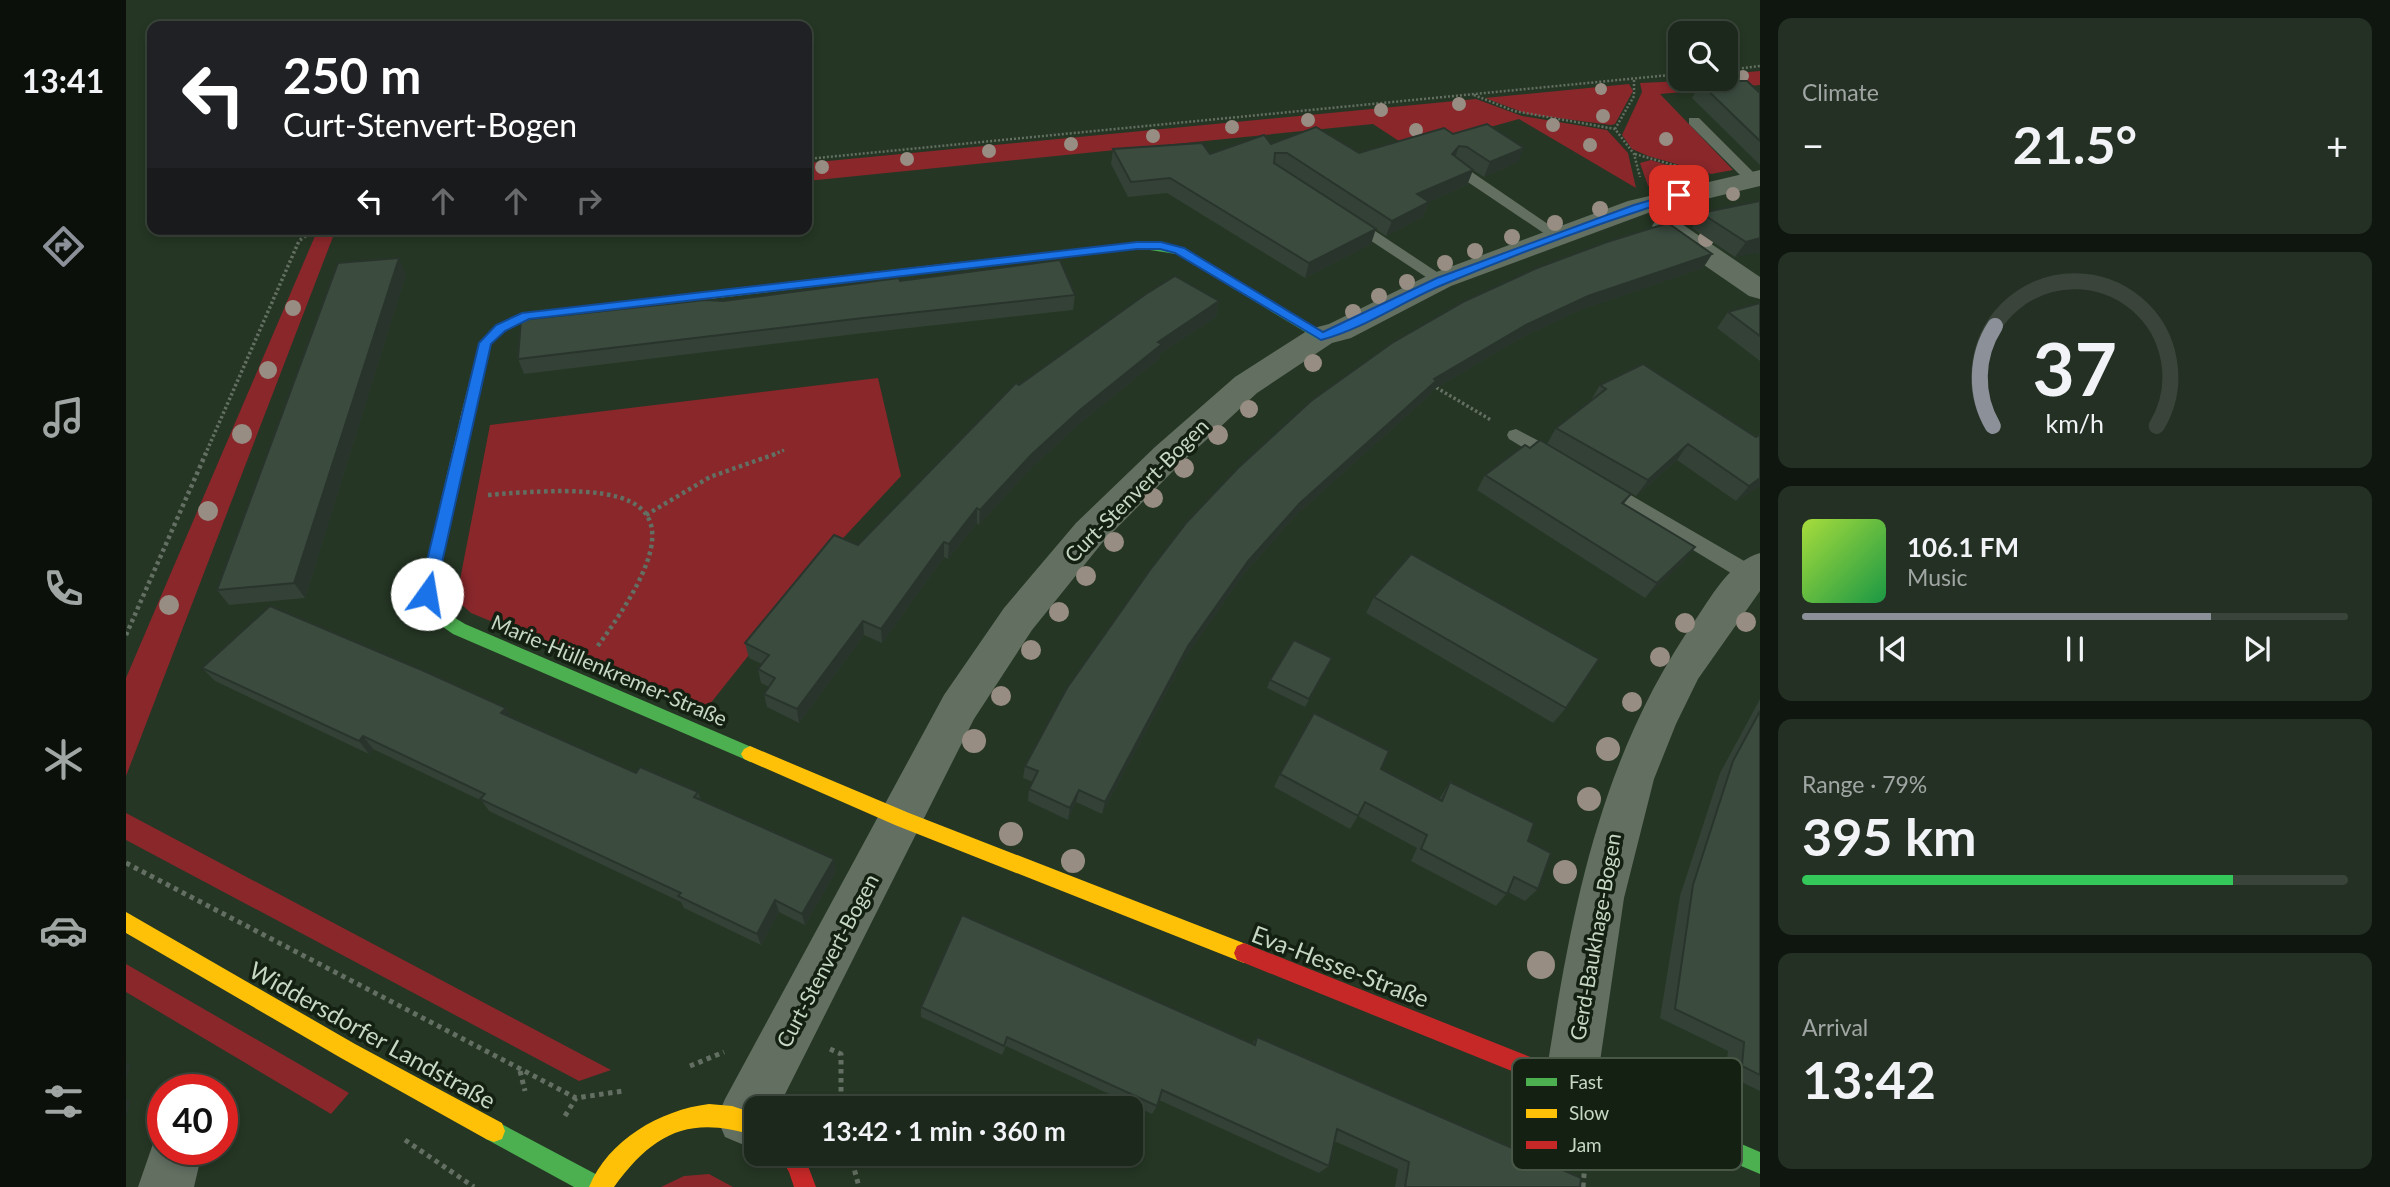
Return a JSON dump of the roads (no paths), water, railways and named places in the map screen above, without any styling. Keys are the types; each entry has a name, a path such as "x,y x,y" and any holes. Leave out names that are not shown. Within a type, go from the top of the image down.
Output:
{"street":[{"name":"Curt-Stenvert-Bogen","path":"763,1096 959,707 1018,620 1089,533 1167,456 1246,385 1321,336 1340,331 1441,281 1647,204 1757,179"},
{"path":"1647,204 1760,290"},
{"name":"Marie-Hüllenkremer-Straße","path":"902,819 459,629 436,614 427,594 485,343 500,328 526,316 1137,246 1161,246 1179,251 1321,336"},
{"name":"Gerd-Baukhage-Bogen","path":"1574,1058 1590,950 1612,838 1656,716 1702,638 1756,571"},
{"name":"Eva-Hesse-Straße","path":"902,819 1512,1059"},
{"name":"Widdersdorfer Landstraße","path":"126,922 348,1051 598,1187"},
{"path":"598,1187 621,1157 660,1128 681,1118 713,1112 744,1120"},
{"name":"Eva-Hesse-Straße","path":"1742,1155 1760,1163"},
{"path":"799,1166 805,1187"}],"lane":[{"name":"Curt-Stenvert-Bogen","path":"1694,121 1757,179"},
{"path":"1455,167 1559,237"},
{"path":"1336,212 1441,281"},
{"name":"Gerd-Baukhage-Bogen","path":"1516,435 1756,571"}]}
